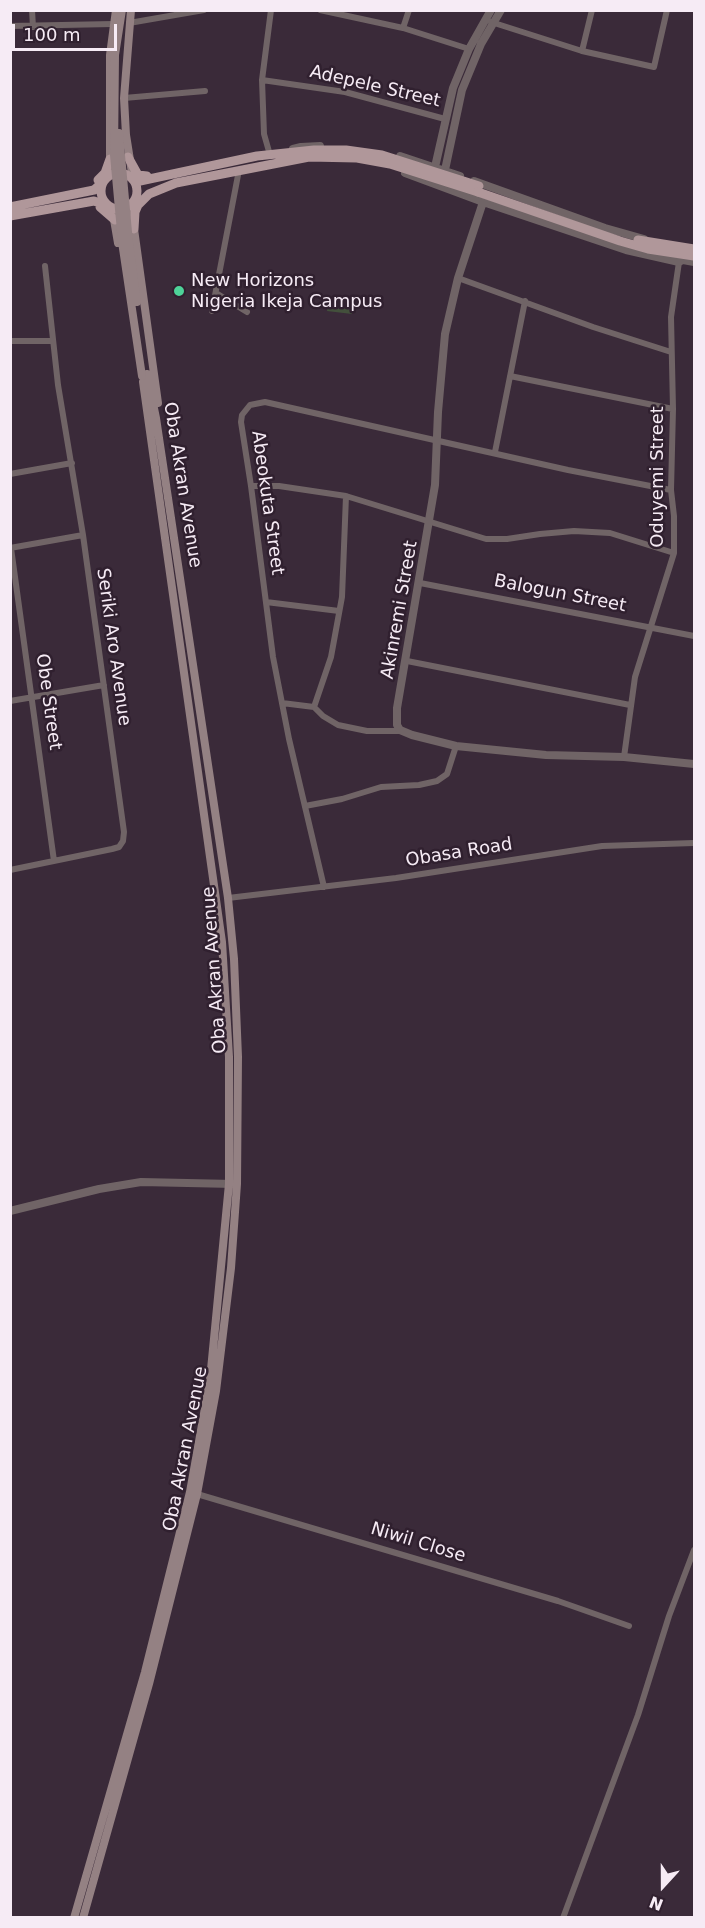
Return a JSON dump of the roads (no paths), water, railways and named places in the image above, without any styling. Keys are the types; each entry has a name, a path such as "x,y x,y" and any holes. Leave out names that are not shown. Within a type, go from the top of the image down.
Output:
{"main road":[{"path":"116,10 110,55 110,171 101,192 115,220 138,376 150,427"},
{"name":"Oba Akran Avenue","path":"74,1917 145,1672 190,1492 210,1380 233,1184 222,942 150,427 145,375 123,242 114,155 115,55 124,10"},
{"path":"131,10 124,98 128,157 137,194 132,207 134,229 159,406 156,418"},
{"path":"109,95 111,102 116,104 124,98"},
{"path":"10,216 94,201 124,209 133,203 142,192 238,170 272,159 285,152 333,154 390,164 479,189 648,243 694,249"},
{"path":"10,207 94,190 108,177 118,173 140,181 272,159 333,154"},
{"path":"128,157 138,175 163,176"},
{"path":"81,192 93,185 105,173 110,159"},
{"path":"134,229 135,212 138,205 149,194 166,186"},
{"path":"479,189 620,241 648,249 694,256"},
{"path":"87,202 101,208 115,220"},
{"path":"123,278 125,272 130,270 140,275"},
{"name":"Oba Akran Avenue","path":"83,1917 149,1684 197,1494 216,1391 231,1268 238,1057 234,959 228,898 156,418 145,375"}],"street":[{"path":"32,10 33,27"},
{"path":"129,23 204,10"},
{"path":"271,10 262,80 264,134 272,159"},
{"path":"320,10 403,28 469,49"},
{"path":"403,28 409,10"},
{"path":"444,170 462,90 490,21 491,10"},
{"path":"435,167 453,88 469,49 501,10"},
{"path":"582,51 592,10"},
{"path":"490,21 582,51 654,67 667,10"},
{"path":"10,26 113,24"},
{"name":"Adepele Street","path":"262,80 345,92 445,119"},
{"path":"124,98 204,91"},
{"path":"285,152 309,146 356,147 388,153 444,170 605,228 649,240 685,245 687,255 681,261"},
{"path":"295,158 384,166 626,250 694,262"},
{"path":"212,310 238,170"},
{"name":"Akinremi Street","path":"403,732 397,725 396,719 430,522 438,440 442,353 458,278 483,202"},
{"name":"Oduyemi Street","path":"624,757 635,677 674,553 675,516 671,490 673,409 671,317 681,261"},
{"name":"Seriki Aro Avenue","path":"10,870 119,847 123,841 124,832 83,536 52,340 45,266"},
{"path":"458,278 593,327 671,352"},
{"path":"216,293 247,312"},
{"path":"495,452 525,301"},
{"path":"10,341 52,340"},
{"path":"510,376 673,409"},
{"name":"Abeokuta Street","path":"324,887 273,657 241,422 242,416 250,405 265,402 568,470 671,490"},
{"path":"10,474 72,463"},
{"path":"251,486 279,486 346,496 478,538 494,540 574,531 610,533 674,553"},
{"path":"314,707 331,657 342,597 346,496"},
{"path":"11,548 83,536"},
{"name":"Obe Street","path":"11,548 54,861"},
{"name":"Balogun Street","path":"420,583 694,636"},
{"path":"266,602 339,611"},
{"path":"407,661 630,705"},
{"path":"10,701 104,685"},
{"path":"282,703 314,707 338,725 367,731 403,732 456,746 546,755 624,757 694,764"},
{"path":"305,806 381,788 437,781 447,774 456,746"},
{"name":"Obasa Road","path":"228,898 324,887 602,846 694,843"},
{"path":"10,1211 99,1188 141,1182 233,1184"},
{"name":"Niwil Close","path":"197,1494 536,1594 629,1626"},
{"path":"563,1917 638,1715 669,1616 694,1550"}],"place":[{"name":"New Horizons Nigeria Ikeja Campus","path":"179,291"}]}
